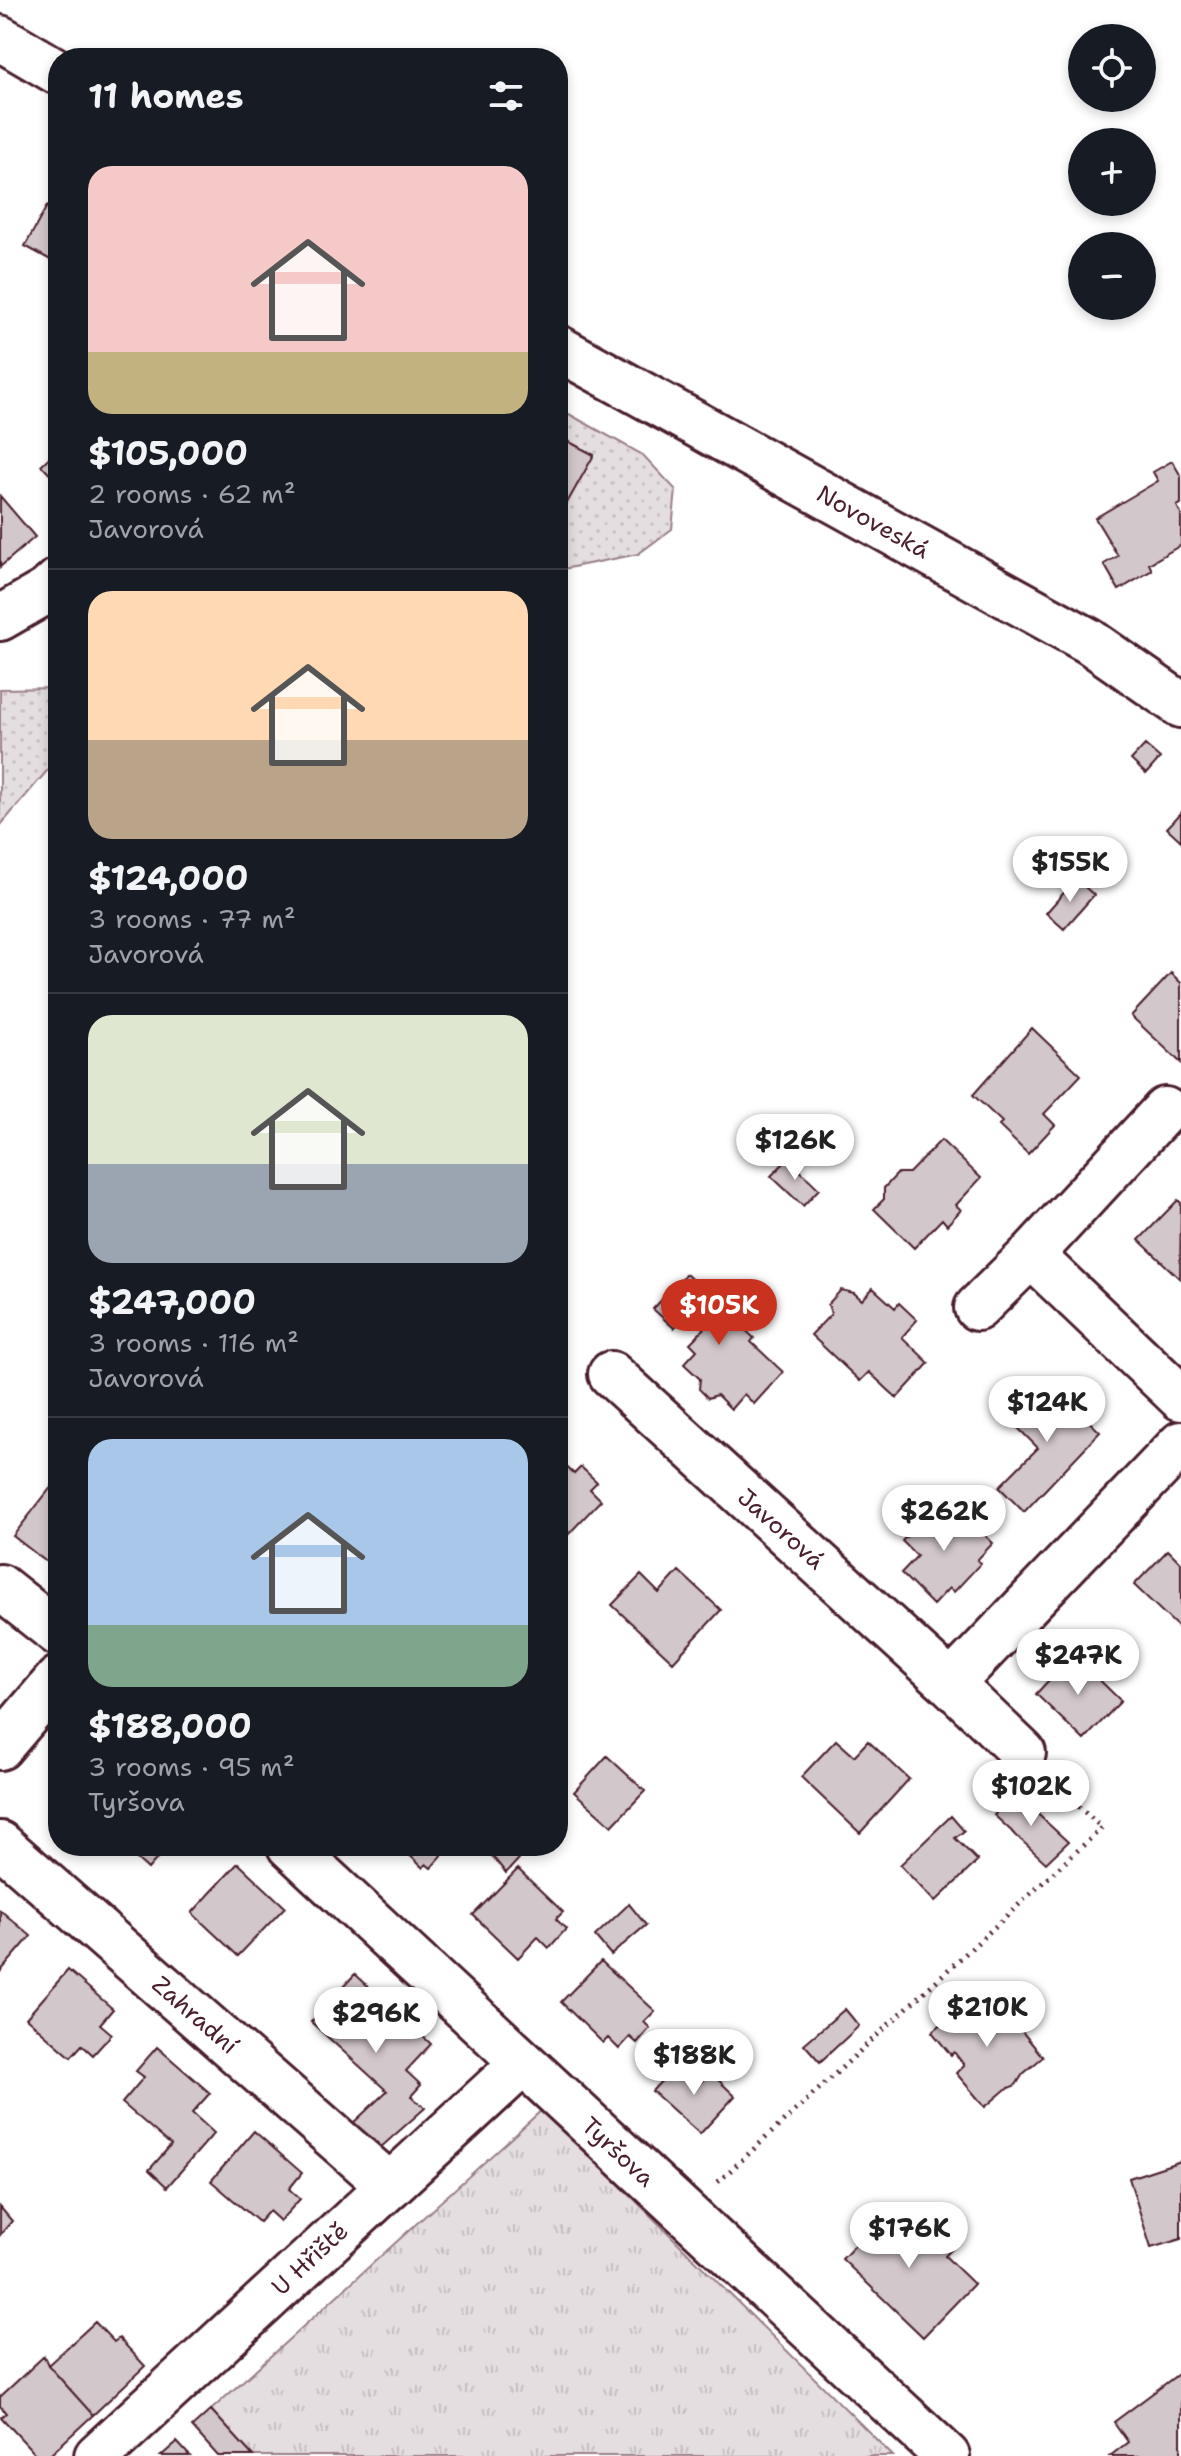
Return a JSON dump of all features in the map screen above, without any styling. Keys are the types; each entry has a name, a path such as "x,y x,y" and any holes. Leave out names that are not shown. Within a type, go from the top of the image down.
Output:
{"street":[{"path":"0,38 48,66"},
{"name":"Novoveská","path":"568,354 1089,641 1181,705"},
{"path":"0,618 48,590"},
{"path":"977,1308 1031,1255 1165,1110"},
{"path":"1031,1255 1181,1398"},
{"name":"Javorová","path":"611,1374 1023,1753"},
{"path":"951,1684 1181,1444"},
{"path":"0,1587 48,1625"},
{"path":"0,1747 48,1691"},
{"name":"Zahradní","path":"0,1844 390,2186"},
{"name":"Tyršova","path":"301,1856 947,2456"},
{"name":"U Hřiště","path":"97,2456 523,2063"}],"path":[{"path":"684,2214 1102,1828 1023,1753"}],"green space":[{"path":"568,414 643,455 676,490 672,529 638,554 568,568"},
{"path":"48,688 48,770 0,826 0,689"},
{"path":"543,2109 893,2456 253,2456 211,2410"}],"building":[{"path":"47,206 48,207 48,259 25,246"},
{"path":"568,441 594,455 568,501"},
{"path":"48,458 48,472 41,465"},
{"path":"1172,461 1181,476 1181,504 1177,506 1181,514 1181,545 1149,564 1152,570 1119,590 1104,564 1118,556 1095,518 1158,481 1153,472"},
{"path":"0,496 35,537 0,567"},
{"path":"1145,745 1160,758 1146,774 1131,760"},
{"path":"1181,813 1181,841 1167,828"},
{"path":"1076,879 1094,895 1064,929 1046,913"},
{"path":"1171,973 1181,983 1181,1063 1131,1016"},
{"path":"1032,1028 1081,1075 1044,1114 1055,1125 1028,1154 999,1126 1002,1122 973,1095"},
{"path":"941,1140 981,1178 956,1205 961,1210 947,1225 942,1219 914,1248 874,1209 884,1199 884,1188 898,1173 909,1173"},
{"path":"788,1159 819,1189 803,1206 771,1176"},
{"path":"1178,1200 1181,1203 1180,1279 1139,1240"},
{"path":"686,1274 754,1338 751,1342 783,1372 754,1404 744,1394 731,1409 717,1395 708,1398 699,1389 700,1379 684,1364 697,1350 690,1343 704,1329 688,1313 674,1328 653,1309"},
{"path":"873,1288 895,1308 899,1303 917,1320 902,1337 929,1363 897,1398 869,1372 860,1381 811,1335 831,1314 828,1304 841,1290 854,1293 862,1300"},
{"path":"1047,1381 1100,1432 1024,1512 999,1487 1038,1448 1010,1420"},
{"path":"581,1467 597,1482 590,1489 601,1500 568,1535 568,1468 574,1474"},
{"path":"48,1491 48,1563 13,1536"},
{"path":"952,1504 993,1543 977,1560 981,1563 954,1592 949,1588 933,1605 901,1573 917,1556 902,1541 929,1513 936,1520"},
{"path":"1168,1550 1181,1563 1181,1630 1134,1585"},
{"path":"679,1571 721,1610 673,1662 612,1605 641,1575 659,1593"},
{"path":"1073,1654 1121,1701 1084,1740 1036,1694"},
{"path":"836,1740 854,1756 868,1741 909,1779 860,1833 801,1777"},
{"path":"607,1756 645,1791 612,1826 574,1792"},
{"path":"1016,1794 1068,1842 1046,1863 994,1815"},
{"path":"951,1816 964,1831 955,1838 978,1861 935,1902 900,1865"},
{"path":"134,1856 159,1856 148,1869"},
{"path":"410,1856 441,1856 431,1868 426,1864 423,1868"},
{"path":"492,1856 522,1856 506,1873"},
{"path":"238,1863 285,1907 238,1956 192,1913"},
{"path":"518,1869 563,1912 556,1919 566,1929 549,1948 538,1937 518,1958 473,1915"},
{"path":"629,1904 646,1925 611,1955 595,1936"},
{"path":"0,1910 31,1936 0,1972"},
{"path":"601,1961 655,2011 644,2022 650,2028 637,2043 630,2037 619,2049 608,2038 603,2043 561,2002"},
{"path":"68,1970 113,2009 100,2024 112,2034 93,2055 82,2045 71,2057 26,2018"},
{"path":"355,1974 431,2044 406,2071 421,2085 411,2096 425,2108 379,2149 351,2125 387,2091 311,2022"},
{"path":"981,1991 1011,2027 1015,2023 1043,2057 1023,2074 1016,2085 1006,2089 985,2107 956,2073 964,2065 932,2032"},
{"path":"845,2009 859,2026 820,2062 804,2044"},
{"path":"157,2047 210,2093 192,2113 214,2133 167,2187 149,2170 171,2145 122,2103 144,2077 136,2071"},
{"path":"679,2062 701,2082 710,2072 735,2096 700,2134 652,2091"},
{"path":"254,2131 302,2173 289,2189 300,2199 280,2221 269,2211 259,2222 211,2181"},
{"path":"1181,2161 1181,2239 1151,2248 1129,2178"},
{"path":"893,2206 918,2230 925,2222 953,2248 945,2256 974,2284 923,2337 842,2259"},
{"path":"0,2207 12,2221 0,2235"},
{"path":"95,2322 114,2342 119,2338 145,2366 93,2415 48,2365"},
{"path":"44,2356 48,2365 93,2415 49,2456 37,2456 1,2417 6,2413 0,2406 0,2397"},
{"path":"1181,2372 1181,2456 1110,2456 1128,2442 1114,2422"},
{"path":"211,2410 253,2456 218,2456 192,2427"},
{"path":"177,2442 190,2456 161,2456"}]}
